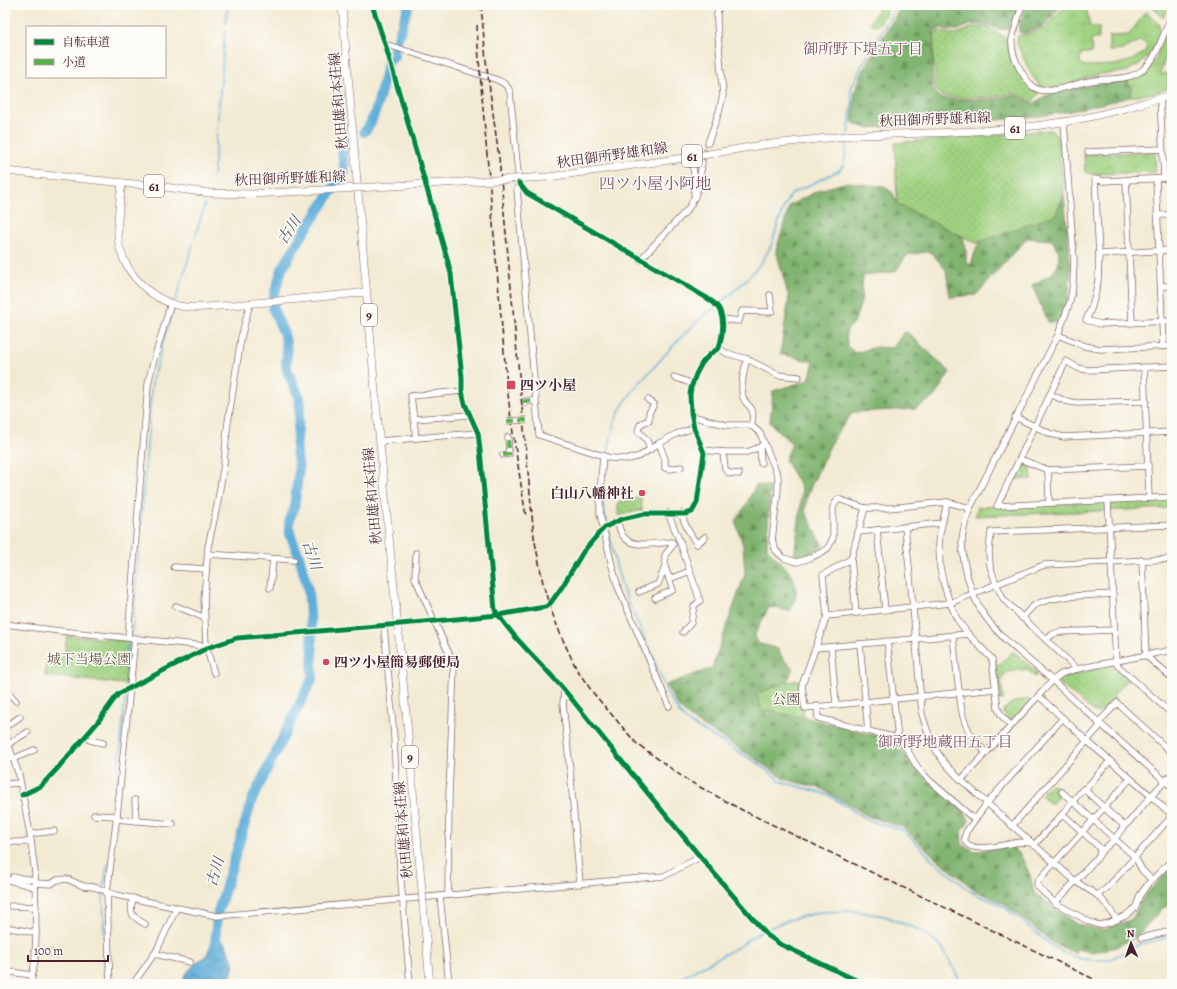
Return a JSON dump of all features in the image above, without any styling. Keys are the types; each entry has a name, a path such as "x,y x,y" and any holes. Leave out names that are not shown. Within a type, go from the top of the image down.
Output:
{"main road":[{"name":"秋田雄和本荘線","path":"342,5 376,403 398,624 430,984"},
{"name":"秋田御所野雄和線","path":"5,171 209,192 252,194 548,177 691,157 762,145 836,137 855,135 978,132 1064,122 1172,95"},
{"path":"122,183 118,215 118,238 121,252 136,280 159,298 173,304 186,307 199,307 367,292"}],"street":[{"path":"372,5 391,46 388,56 451,274 462,376 462,391 465,404 478,433 495,610 503,623 564,690 767,935 780,944 864,984"},
{"path":"708,143 719,112 723,95 717,23 719,5"},
{"path":"1022,5 1011,45 1014,58 1018,67 1032,86 1045,91 1056,90 1090,81 1128,77 1139,73 1149,65 1155,55 1166,26 1172,16"},
{"path":"391,46 481,75 496,78 506,86 510,92 519,183 517,189 539,435 606,456 621,459 640,456 676,434 694,428"},
{"path":"1160,98 1164,178"},
{"path":"1064,122 1074,270 1070,302 1058,335 970,508 962,542 965,567 973,594 980,609 993,627 1172,787"},
{"path":"1088,152 1162,149"},
{"path":"691,157 695,180 694,200"},
{"path":"640,260 688,209 694,200 699,185 702,162"},
{"path":"1172,178 1126,180 1095,179 1098,254 1097,287 1091,309 1086,320 1100,324 1172,321"},
{"path":"1156,179 1163,346"},
{"path":"1126,180 1132,323"},
{"path":"22,795 40,786 85,737 118,694 206,647 237,638 435,622 498,615 549,605 562,587 583,552 606,526 622,519 644,514 692,512 697,504 704,453 694,428 690,395 702,363 710,354 719,348 723,319 717,306 692,289 527,193 519,183"},
{"path":"1158,215 1172,214"},
{"path":"1098,254 1172,250"},
{"path":"1161,286 1172,286"},
{"path":"723,319 739,320 742,311 772,311 770,295"},
{"path":"214,673 206,647 204,599 208,547 224,464 227,429 241,338 250,303"},
{"path":"110,984 105,891 115,817 132,638 148,384 153,363 173,304"},
{"path":"1058,335 1085,346 1100,349 1172,346"},
{"path":"719,348 726,353 747,359 778,375 799,377"},
{"path":"747,359 743,376 742,396 744,401 752,410 753,418 751,426"},
{"path":"1172,366 1088,370 1078,368 1066,361 997,506 1172,497"},
{"path":"1144,367 1149,498"},
{"path":"674,377 693,384"},
{"path":"416,438 412,396 462,391"},
{"path":"1050,394 1065,401 1077,404 1146,401"},
{"path":"648,400 654,404 649,413 649,421 643,422 639,426 638,431 647,440 650,450"},
{"path":"525,403 525,401 535,401"},
{"path":"413,419 470,415"},
{"path":"692,416 726,425 751,426 760,433 762,446 761,463"},
{"path":"1015,417 1051,434 1064,437 1172,432"},
{"path":"507,421 527,420"},
{"path":"380,441 478,433"},
{"path":"503,455 510,454 508,437"},
{"path":"659,443 665,459 665,468 670,470 681,467"},
{"path":"762,446 778,476 778,490 772,540 776,551 784,558 797,562 810,558 828,548 833,538 833,507 838,499 866,508 889,508 947,502 970,508"},
{"path":"703,450 747,452 762,446"},
{"path":"724,452 725,469 729,474 739,474"},
{"path":"606,456 600,496 600,514 606,526 612,566 618,587 669,706"},
{"path":"1020,458 1048,470 1148,466"},
{"path":"1048,470 1049,503"},
{"path":"1108,500 1116,662 1117,665 1172,714"},
{"path":"947,502 939,545 940,568 944,585 957,619 968,634 992,659 998,709 1002,716 1012,726"},
{"path":"856,613 851,559 866,508"},
{"path":"668,513 700,601 694,606 691,623 683,632"},
{"path":"681,513 685,524 697,544 705,538"},
{"path":"617,521 624,537 629,542 635,544 672,542 678,538"},
{"path":"858,532 942,523"},
{"path":"1077,669 1004,600 996,584 990,566 989,551 991,532 1172,525"},
{"path":"905,527 924,720 933,746 944,763 961,780 1054,864 1075,881 1101,898 1117,920"},
{"path":"877,530 885,610"},
{"path":"655,598 673,590 665,567 665,555 673,544 672,542"},
{"path":"416,553 415,578 454,665 449,796 448,895"},
{"path":"208,554 294,560"},
{"path":"270,588 273,559"},
{"path":"851,559 823,575 827,616 802,684 805,708 995,689"},
{"path":"827,616 950,602 1044,565 1172,559"},
{"path":"1142,560 1146,656 1172,678"},
{"path":"174,566 206,569"},
{"path":"639,592 658,584 665,567"},
{"path":"669,579 690,571"},
{"path":"1022,618 1034,605 1047,600 1059,597 1113,594"},
{"path":"176,606 205,618"},
{"path":"5,624 206,647"},
{"path":"384,626 394,737 400,870 410,984"},
{"path":"1046,640 1053,634 1060,632 1114,630"},
{"path":"816,648 968,634"},
{"path":"953,635 959,692 965,724 970,734 986,753"},
{"path":"887,642 898,738 918,768 929,780 975,820"},
{"path":"860,644 868,731"},
{"path":"831,647 836,704"},
{"path":"961,780 1012,726 1052,680 1061,674 1077,669 1172,650"},
{"path":"5,690 16,701"},
{"path":"564,690 562,704 572,780 580,884"},
{"path":"1038,696 1172,816 1103,891 1097,895"},
{"path":"1012,826 1087,741 1116,703 1172,753"},
{"path":"817,706 818,718 898,738"},
{"path":"5,727 20,717"},
{"path":"1032,844 1024,842 994,847 976,848 970,846 964,838 966,832 987,803 1063,718"},
{"path":"8,744 28,732"},
{"path":"5,734 20,783 31,842 36,907 35,950 31,984"},
{"path":"85,737 90,740 103,743"},
{"path":"13,759 34,750"},
{"path":"1032,844 1059,818 1072,801 1110,761"},
{"path":"1055,903 1100,853 1114,840 1125,825 1172,774"},
{"path":"1130,779 1038,881 1038,887 1055,903 1090,922 1099,925 1109,923 1125,916 1136,907 1140,895 1152,880 1172,860"},
{"path":"5,784 20,783"},
{"path":"1086,788 1086,792 1125,825"},
{"path":"1062,792 1114,840 1135,857 1142,870 1152,880"},
{"path":"135,800 136,821"},
{"path":"94,815 136,821 173,824"},
{"path":"1059,818 1062,816 1066,817 1100,848 1100,853"},
{"path":"30,834 54,831"},
{"path":"5,842 31,842"},
{"path":"5,879 50,884 57,880 67,879 83,886 94,887 133,898 216,916 664,876 700,856"},
{"path":"13,877 35,883"},
{"path":"440,896 449,984"},
{"path":"133,898 131,913 134,917 145,924"},
{"path":"11,906 36,907"},
{"path":"132,984 155,954 177,907"},
{"path":"11,928 36,933"},
{"path":"1141,938 1172,931"},
{"path":"35,950 57,954"},
{"path":"155,954 190,962"},
{"path":"10,972 32,975"}],"green space":[{"path":"880,5 890,5 882,20 876,26 870,23"},
{"path":"902,5 1019,5 1013,25 1007,29 1000,29 987,25 971,24 958,30 948,30 942,28 934,30 932,88 940,98 959,100 994,99 1012,95 1020,97 1033,104 1045,96 1055,93 1096,84 1127,81 1131,88 1130,97 1071,111 1027,118 866,128 852,122 855,91 864,69"},
{"path":"1025,5 1061,5 1045,26 1022,33 1019,32 1019,27"},
{"path":"1067,5 1082,5 1086,7 1090,27 1099,27 1099,39 1091,39 1092,53 1082,53 1080,58 1080,63 1085,66 1115,65 1132,60 1145,52 1147,47 1144,42 1139,41 1123,50 1109,51 1109,36 1129,35 1146,11 1159,24 1160,34 1149,56 1137,66 1124,72 1101,74 1058,87 1039,85 1030,72 1022,55 1017,43 1018,36 1045,29"},
{"path":"1151,5 1172,5 1167,10 1163,18"},
{"path":"1172,21 1172,35 1160,74 1172,73 1172,87 1154,93 1130,97 1131,88 1127,81 1139,77 1147,71 1156,59 1162,41"},
{"path":"972,27 988,27 1007,39 1011,59 1017,70 1023,79 1039,93 1032,102 1022,96 1012,93 994,97 960,98 942,96 934,87 935,71 933,60 935,32 940,31 950,34"},
{"path":"1050,130 1058,135 1064,195 1055,215 976,243 897,204 895,143"},
{"path":"1155,152 1156,172 1092,174 1085,172 1084,154"},
{"path":"848,182 885,187 893,193 897,204 963,237 966,249 966,262 971,265 977,246 981,241 1055,215 1064,195 1071,269 1068,300 1059,322 1048,322 1032,285 1052,274 1058,264 1059,251 1052,240 1028,238 976,295 950,297 946,270 930,251 907,255 895,272 863,276 861,302 854,323 846,331 847,346 855,353 876,347 893,348 904,332 908,333 950,372 934,397 915,409 853,412 833,439 808,493 805,511 823,546 813,553 805,556 794,557 802,489 785,460 792,444 770,423 773,391 809,380 814,362 780,354 789,298 776,250 790,205 819,190"},
{"path":"1023,463 1031,467 1032,479 1014,479 1020,465"},
{"path":"756,485 770,487 767,549 788,570 796,589 796,596 790,611 769,607 755,634 757,643 778,649 783,659 793,668 787,682 757,694 775,710 776,713 804,717 896,741 912,766 965,812 969,821 961,833 962,845 976,851 1010,846 1020,854 1030,875 1034,893 1076,924 1103,930 1132,919 1145,895 1172,867 1172,903 1163,908 1138,936 1116,947 1092,952 1076,949 1075,953 1053,943 1003,903 976,891 935,857 903,827 870,817 820,788 784,779 759,761 692,719 679,708 666,685 712,668 745,574 743,545 735,521 745,507"},
{"path":"641,497 642,511 618,516 618,503"},
{"path":"1172,499 1172,508 975,516 978,507"},
{"name":"城下当場公園","path":"67,635 129,641 125,684 45,676 47,656 64,658"},
{"path":"1013,651 1038,673 1035,677 1026,669 1008,672 1001,679 1003,700 999,700 994,662 998,666"},
{"path":"1112,665 1127,679 1127,681 1113,695 1115,698 1102,711 1095,713 1058,682 1065,675"},
{"name":"公園","path":"799,680 804,717 776,713 775,710 762,712 757,694 787,682"},
{"path":"1028,699 1030,701 1013,720 1009,720 1003,713 1003,710 1013,702"},
{"path":"1051,784 1058,788 1060,795 1051,804 1041,795"}],"water":[{"path":"217,938 225,944 231,955 233,963 233,971 227,984 180,984 194,965 206,956 211,945"}],"waterway":[{"path":"226,23 227,5"},
{"name":"古川","path":"364,132 372,120 376,110 388,62 395,56 394,49 409,5"},
{"path":"848,134 852,104 851,89 862,65 897,5"},
{"path":"213,177 225,31"},
{"path":"718,305 759,266 772,243 785,204 793,193 840,170 844,164 848,137"},
{"name":"古川","path":"214,952 218,912 252,800 313,677 313,654 308,589 299,556 290,534 289,525 290,517 294,509 299,469 296,450 300,407 299,396 288,373 284,334 273,309 274,295 282,269 301,237 345,171 341,144 345,142"},
{"path":"195,237 205,204"},
{"path":"175,302 193,244"},
{"path":"126,687 131,646 152,382 173,307"},
{"path":"607,455 616,419 628,397 684,334 715,307"},
{"path":"604,473 606,459"},
{"path":"604,481 603,505 607,525"},
{"path":"608,528 623,590 668,695 680,714 688,722 761,765 779,780 830,796 865,818 903,830 933,860 970,891 1007,909 1052,946 1072,956 1082,959 1109,960 1140,944 1172,937"},
{"path":"128,670 124,667 126,647 132,643"},
{"path":"114,815 126,691"},
{"path":"111,841 113,818"},
{"path":"103,888 108,864"},
{"path":"103,892 106,984"},
{"path":"765,930 788,920 821,912 853,911 884,916 922,931 942,947 963,984"},
{"path":"670,984 745,943 744,942 762,931"}],"tunnel":[{"path":"702,162 708,143"}],"railway":[{"path":"481,5 486,61 499,158 534,537 549,605 577,670 594,694 636,743 687,780 742,810 1104,984"},
{"path":"477,25 507,386 526,517"}],"marked path":[{"path":"525,403 525,401 535,401"},
{"path":"507,421 527,420"},
{"path":"503,455 509,454 508,437"}],"cycle path":[{"path":"372,5 385,44 451,274 462,377 462,391 465,404 478,433 495,610 511,632 566,692 690,845 767,935 780,944 864,984"},
{"path":"22,795 41,786 97,723 118,694 207,648 237,638 498,615 545,607 549,605 562,587 583,552 605,527 622,519 644,514 685,514 692,512 697,503 704,453 694,428 691,412 691,388 702,363 710,354 719,348 723,324 721,313 712,301 527,193 519,183"}],"place":[{"name":"四ツ小屋","path":"511,385"},
{"name":"白山八幡神社","path":"642,493"},
{"name":"四ツ小屋簡易郵便局","path":"326,662"}],"district":[{"name":"御所野下堤五丁目","path":"863,49"},
{"name":"四ツ小屋小阿地","path":"655,183"},
{"name":"御所野地蔵田五丁目","path":"945,742"}]}
